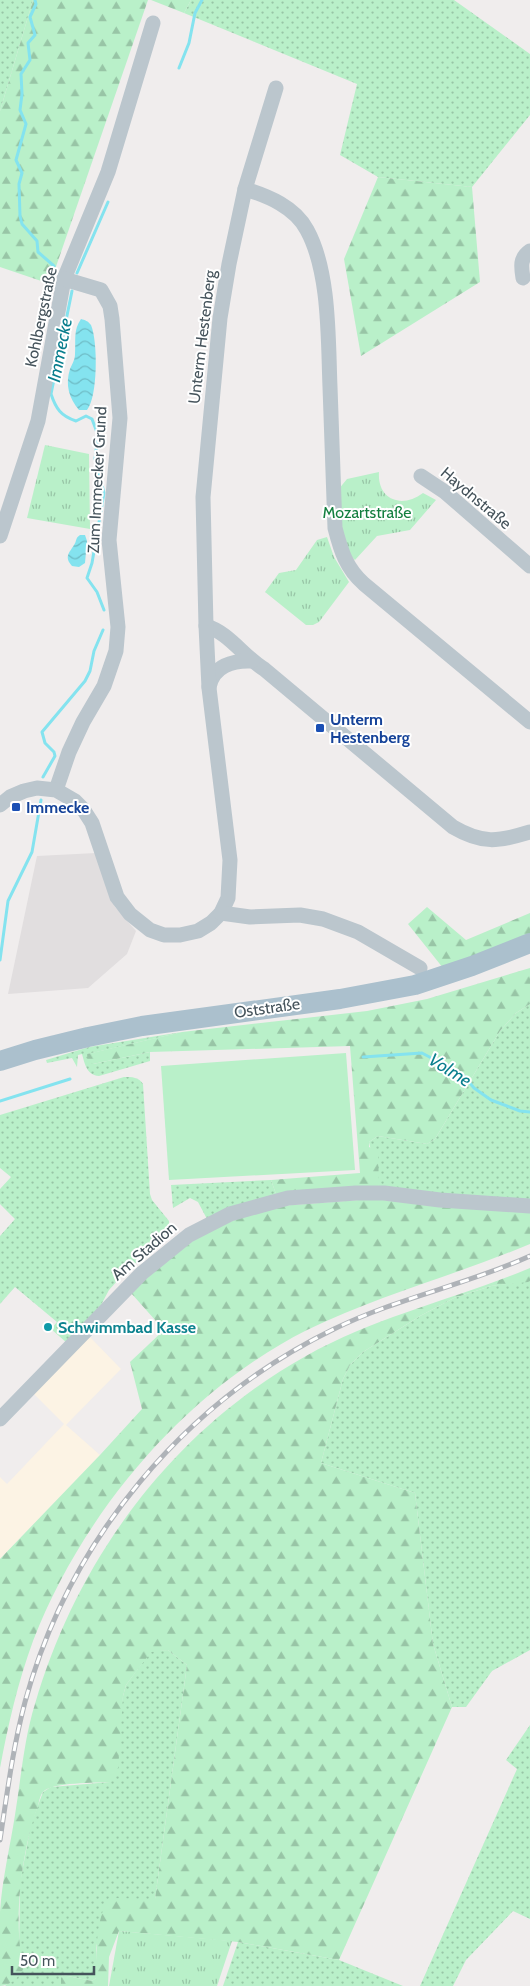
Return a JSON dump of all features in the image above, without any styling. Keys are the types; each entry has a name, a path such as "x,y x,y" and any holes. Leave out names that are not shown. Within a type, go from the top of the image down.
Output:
{"main road":[{"name":"Oststraße","path":"0,1061 61,1043 142,1026 340,998 415,985 472,966 530,943"}],"street":[{"name":"Kohlbergstraße","path":"0,536 38,421 64,279 108,172 153,23"},
{"name":"Unterm Hestenberg","path":"222,913 228,898 230,860 209,688 203,497 220,318 245,189 276,88"},
{"path":"245,189 286,206 307,229 317,254 325,297 329,350 335,528 342,555 350,570 364,584 530,722"},
{"path":"523,278 521,262 525,254 530,251"},
{"name":"Zum Immecker Grund","path":"56,790 69,752 108,677 116,651 118,627 109,540 120,418 110,306 101,290 64,279"},
{"name":"Haydnstraße","path":"422,476 445,492 530,566"},
{"path":"206,626 219,632 252,662 264,669 453,826 481,840 515,837 530,832"},
{"path":"209,688 214,675 223,666 232,662 252,662"},
{"path":"0,805 10,797 37,788 56,790 75,801 84,809 92,823 117,897 130,914 150,930 164,935 180,935 198,931 222,913 250,918 300,916 323,920 358,932 420,968"},
{"name":"Am Stadion","path":"0,1419 127,1287 189,1235 230,1214 288,1198 356,1193 384,1193 440,1200 530,1206"}],"shaded area":[{"path":"96,853 115,907 136,931 127,954 88,988 8,994 37,856"},
{"path":"89,1336 121,1369 66,1425 100,1455 0,1559 0,1477 7,1484 64,1424 33,1393"}],"green space":[{"path":"0,0 33,0 0,111"},
{"path":"33,0 148,0 50,284 0,267 0,111"},
{"path":"151,0 191,0 184,13"},
{"path":"191,0 454,0 530,54 530,115 472,187 378,177 340,155 357,84 184,13"},
{"path":"378,177 472,187 480,282 361,356 344,259"},
{"path":"45,445 89,454 90,529 27,518"},
{"name":"Mozartstraße","path":"379,472 379,482 382,489 392,499 399,501 407,500 423,493 436,500 410,530 377,536 355,560 345,546 342,537 338,490 347,479"},
{"name":"Mozartstraße","path":"327,537 334,557 349,582 319,622 313,625 306,625 265,592 279,573 296,570 317,540"},
{"path":"427,907 466,940 530,913 530,936 443,968 408,924"},
{"path":"530,968 530,1004 516,1013 500,1031 435,1139 427,1144 378,1136 369,1142 369,1147 378,1151 379,1188 276,1194 271,1180 360,1173 350,1046 150,1052 93,1064 88,1061 87,1054 182,1032 367,1011 427,999"},
{"path":"530,1004 530,1201 379,1188 369,1142 378,1136 427,1144 435,1139 500,1031 516,1013"},
{"path":"182,1032 88,1054 93,1064 150,1052 150,1061 99,1076 89,1072 82,1054 78,1055 77,1067 72,1058 47,1063 46,1060 89,1047"},
{"path":"346,1053 355,1170 169,1180 161,1066"},
{"path":"124,1077 132,1077 143,1084 150,1194 152,1200 169,1221 169,1236 128,1269 109,1290 101,1305 67,1343 51,1329 57,1322 15,1287 0,1304 0,1236 15,1219 0,1204 0,1189 11,1177 0,1168 0,1115"},
{"path":"271,1180 276,1194 207,1219 198,1202 190,1198 173,1208 171,1185"},
{"path":"372,1199 530,1213 530,1244 362,1306 307,1330 262,1356 219,1387 179,1422 142,1461 109,1503 79,1548 54,1594 33,1641 23,1672 0,1768 0,1559 142,1409 130,1362 164,1330 131,1293 151,1274 199,1236 236,1219 279,1206"},
{"path":"530,1268 530,1281 528,1282 491,1286 454,1298 420,1316 363,1352 350,1365 343,1379 321,1463 415,1493 433,1644 452,1707 339,1960 238,1942 119,1931 109,1957 108,1986 61,1986 63,1975 92,1981 96,1978 99,1926 101,1915 109,1898 155,1899 187,1665 168,1650 151,1652 126,1685 123,1696 118,1768 110,1782 55,1786 41,1795 27,1843 20,1887 19,1930 20,1950 24,1968 14,1980 0,1986 1,1900 31,1717 53,1650 76,1599 104,1550 136,1503 173,1460 213,1421 258,1386 306,1356 333,1342 389,1319"},
{"path":"530,1281 530,1650 492,1671 466,1707 452,1707 433,1644 415,1493 321,1463 343,1379 350,1365 363,1352 420,1316 454,1298 491,1286"},
{"path":"168,1650 187,1665 155,1899 100,1930 96,1948 96,1978 92,1981 63,1975 61,1986 5,1986 24,1968 19,1951 20,1883 31,1824 43,1792 51,1787 110,1782 126,1685 151,1651"},
{"path":"530,1725 530,1919 513,1911 466,1960 453,1986 420,1986 517,1769 506,1760"},
{"path":"119,1931 232,1941 217,1986 109,1986"},
{"path":"238,1942 339,1960 403,1986 223,1986"}],"water":[{"path":"81,319 91,325 96,355 95,382 91,403 87,410 79,410 70,396 68,386 70,369 75,356 76,331"},
{"path":"80,535 85,535 87,541 85,563 79,567 72,566 68,560 69,553"}],"waterway":[{"name":"Immecke","path":"35,0 36,4 30,17 35,35 28,43 30,60 21,74 22,94 20,110 26,124 16,160 22,173 19,184 22,224 37,241 38,252 54,266"},
{"path":"179,68 189,43 195,13 202,0"},
{"path":"77,273 108,202"},
{"name":"Immecke","path":"72,291 51,394 57,408 66,417 76,421 86,416 92,419 98,435 95,459 104,493 92,563 87,578 97,592 104,610"},
{"name":"Immecke","path":"43,777 55,756 54,752 45,743 42,732 85,681 103,630"},
{"name":"Immecke","path":"0,960 8,901 32,852 41,800"},
{"name":"Volme","path":"363,1057 422,1053 463,1075 474,1088 491,1100 520,1111 530,1112"},
{"name":"Volme","path":"0,1101 70,1079"}],"railway":[{"path":"0,1840 17,1736 25,1702 45,1642 71,1586 103,1532 140,1482 182,1436 229,1395 279,1359 358,1318 530,1256"}],"place":[{"name":"Unterm Hestenberg","path":"320,728"},
{"name":"Immecke","path":"16,807"},
{"name":"Schwimmbad Kasse","path":"48,1327"}]}
